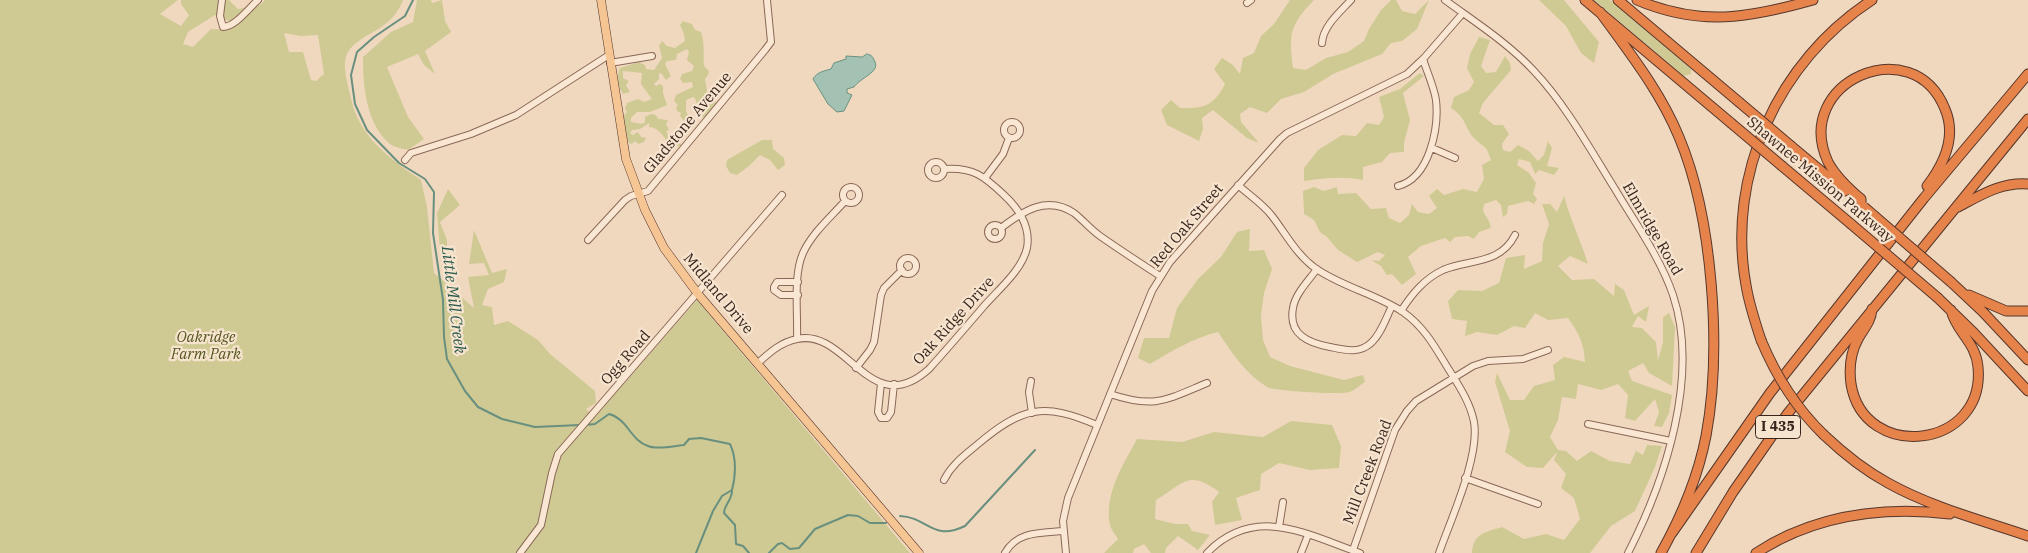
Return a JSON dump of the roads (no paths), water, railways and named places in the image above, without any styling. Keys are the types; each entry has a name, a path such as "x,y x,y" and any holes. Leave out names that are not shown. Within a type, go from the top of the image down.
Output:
{"highway":[{"name":"Shawnee Mission Parkway","path":"1585,0 1938,298 2028,391"},
{"name":"Shawnee Mission Parkway","path":"1618,0 1951,282 2028,360"},
{"path":"1637,0 1679,14 1724,18 1755,15 1813,0"},
{"path":"1872,0 1835,28 1802,63 1771,112 1754,156 1743,209 1742,250 1746,284 1761,340 1785,388 1803,414 1858,465 1888,484 1965,515 2028,536"},
{"path":"1600,12 1652,84 1670,117 1688,161 1706,240 1713,328 1710,411 1706,437 1696,475 1672,533"},
{"path":"1863,206 1861,199 1840,178 1828,162 1822,142 1822,126 1829,104 1844,85 1863,73 1879,70 1902,71 1916,76 1935,92 1946,112 1950,134 1948,150 1936,175 1923,192 1924,198"},
{"name":"I 435","path":"1661,553 1672,533 1770,393 1924,198 2028,74"},
{"name":"I 435","path":"1696,553 1716,518 1772,435 1872,309 2028,119"},
{"path":"1954,209 1997,187 2028,184"},
{"path":"1961,291 1996,308 2013,312 2028,311"},
{"path":"1872,309 1872,320 1858,340 1854,352 1850,372 1852,390 1866,416 1881,428 1897,435 1916,437 1943,431 1956,422 1971,404 1977,389 1978,367 1976,353 1972,344 1954,320 1951,310"},
{"path":"1756,553 1798,531 1818,523 1851,515 1906,510 1965,515"}],"main road":[{"name":"Midland Drive","path":"601,0 624,148 638,194 664,248 698,294 919,553"}],"street":[{"path":"222,0 220,16 223,27 228,27 258,0"},
{"name":"Gladstone Avenue","path":"588,240 625,200 648,191 771,42 767,0"},
{"path":"1322,43 1323,35 1328,26 1351,0"},
{"name":"Elmridge Road","path":"1445,0 1533,70 1561,105 1641,231 1666,278 1677,308 1682,359 1679,396 1671,441 1658,487 1628,553"},
{"name":"Red Oak Street","path":"1066,553 1064,510 1068,498 1152,291 1170,262 1287,133 1407,74 1463,13"},
{"path":"405,160 411,153 471,134 516,115 609,59 652,56"},
{"path":"1398,186 1411,179 1419,170 1432,148 1437,117 1435,98 1422,59"},
{"path":"985,178 1003,154 1009,138"},
{"path":"1432,148 1455,158"},
{"name":"Oak Ridge Drive","path":"797,338 823,342 841,353 856,368 872,379 894,384 906,384 929,369 1015,271 1027,247 1027,229 1021,213 1014,203 976,172 960,168 944,169"},
{"path":"1238,185 1271,215 1299,254 1317,269 1392,306 1417,323 1427,334 1466,398 1474,422 1474,445 1465,478 1439,553"},
{"name":"Ogg Road","path":"520,553 540,526 555,461 564,447 598,410 782,195"},
{"path":"758,363 779,346 797,338 799,267 804,251 845,201"},
{"path":"1001,228 1021,213 1040,205 1062,207 1160,276"},
{"path":"1401,311 1415,292 1434,275 1454,266 1494,256 1507,247 1515,235"},
{"path":"1317,269 1295,300 1293,307 1293,323 1302,337 1308,341 1348,351 1359,350 1366,347 1377,337 1392,306"},
{"path":"856,368 874,342 884,288 902,270"},
{"path":"798,282 777,282 774,287 774,290 780,295 798,295"},
{"name":"Mill Creek Road","path":"1352,550 1395,430 1416,401 1453,377 1483,362 1524,359 1548,350"},
{"path":"1031,381 1029,392 1032,413"},
{"path":"882,382 878,415 884,418 887,418 891,412 894,384"},
{"path":"1110,394 1132,401 1153,402 1176,397 1207,383"},
{"path":"944,480 950,467 989,434 1020,416 1055,411 1097,425"},
{"path":"1588,424 1671,441"},
{"path":"1465,478 1538,504"},
{"path":"1279,527 1283,502"},
{"path":"1208,553 1221,541 1238,532 1265,525 1308,535 1360,553"},
{"path":"1005,553 1011,543 1024,536 1064,531"},
{"path":"1301,553 1308,535"}],"waterway":[{"name":"Little Mill Creek","path":"413,0 405,16 374,37 357,52 351,75 355,104 367,130 399,163 425,179 434,192 433,233 443,300 444,337 447,359 465,391 478,407 502,419 535,427 580,425"},
{"name":"Little Mill Creek","path":"585,425 595,424 609,414 621,420 642,443 652,447 661,448 684,445 689,439 701,438 730,444 734,455 735,467 732,490 722,496 713,511 696,553"},
{"path":"900,516 917,520 937,530 954,530 965,526 1035,450"},
{"path":"732,491 724,513 735,525 736,544 743,546 749,553"},
{"path":"769,553 778,544 782,543 790,549 799,548 815,529 848,515 858,516 870,523 886,523"}],"park label":[{"name":"Oakridge Farm Park","path":"206,346"}]}
